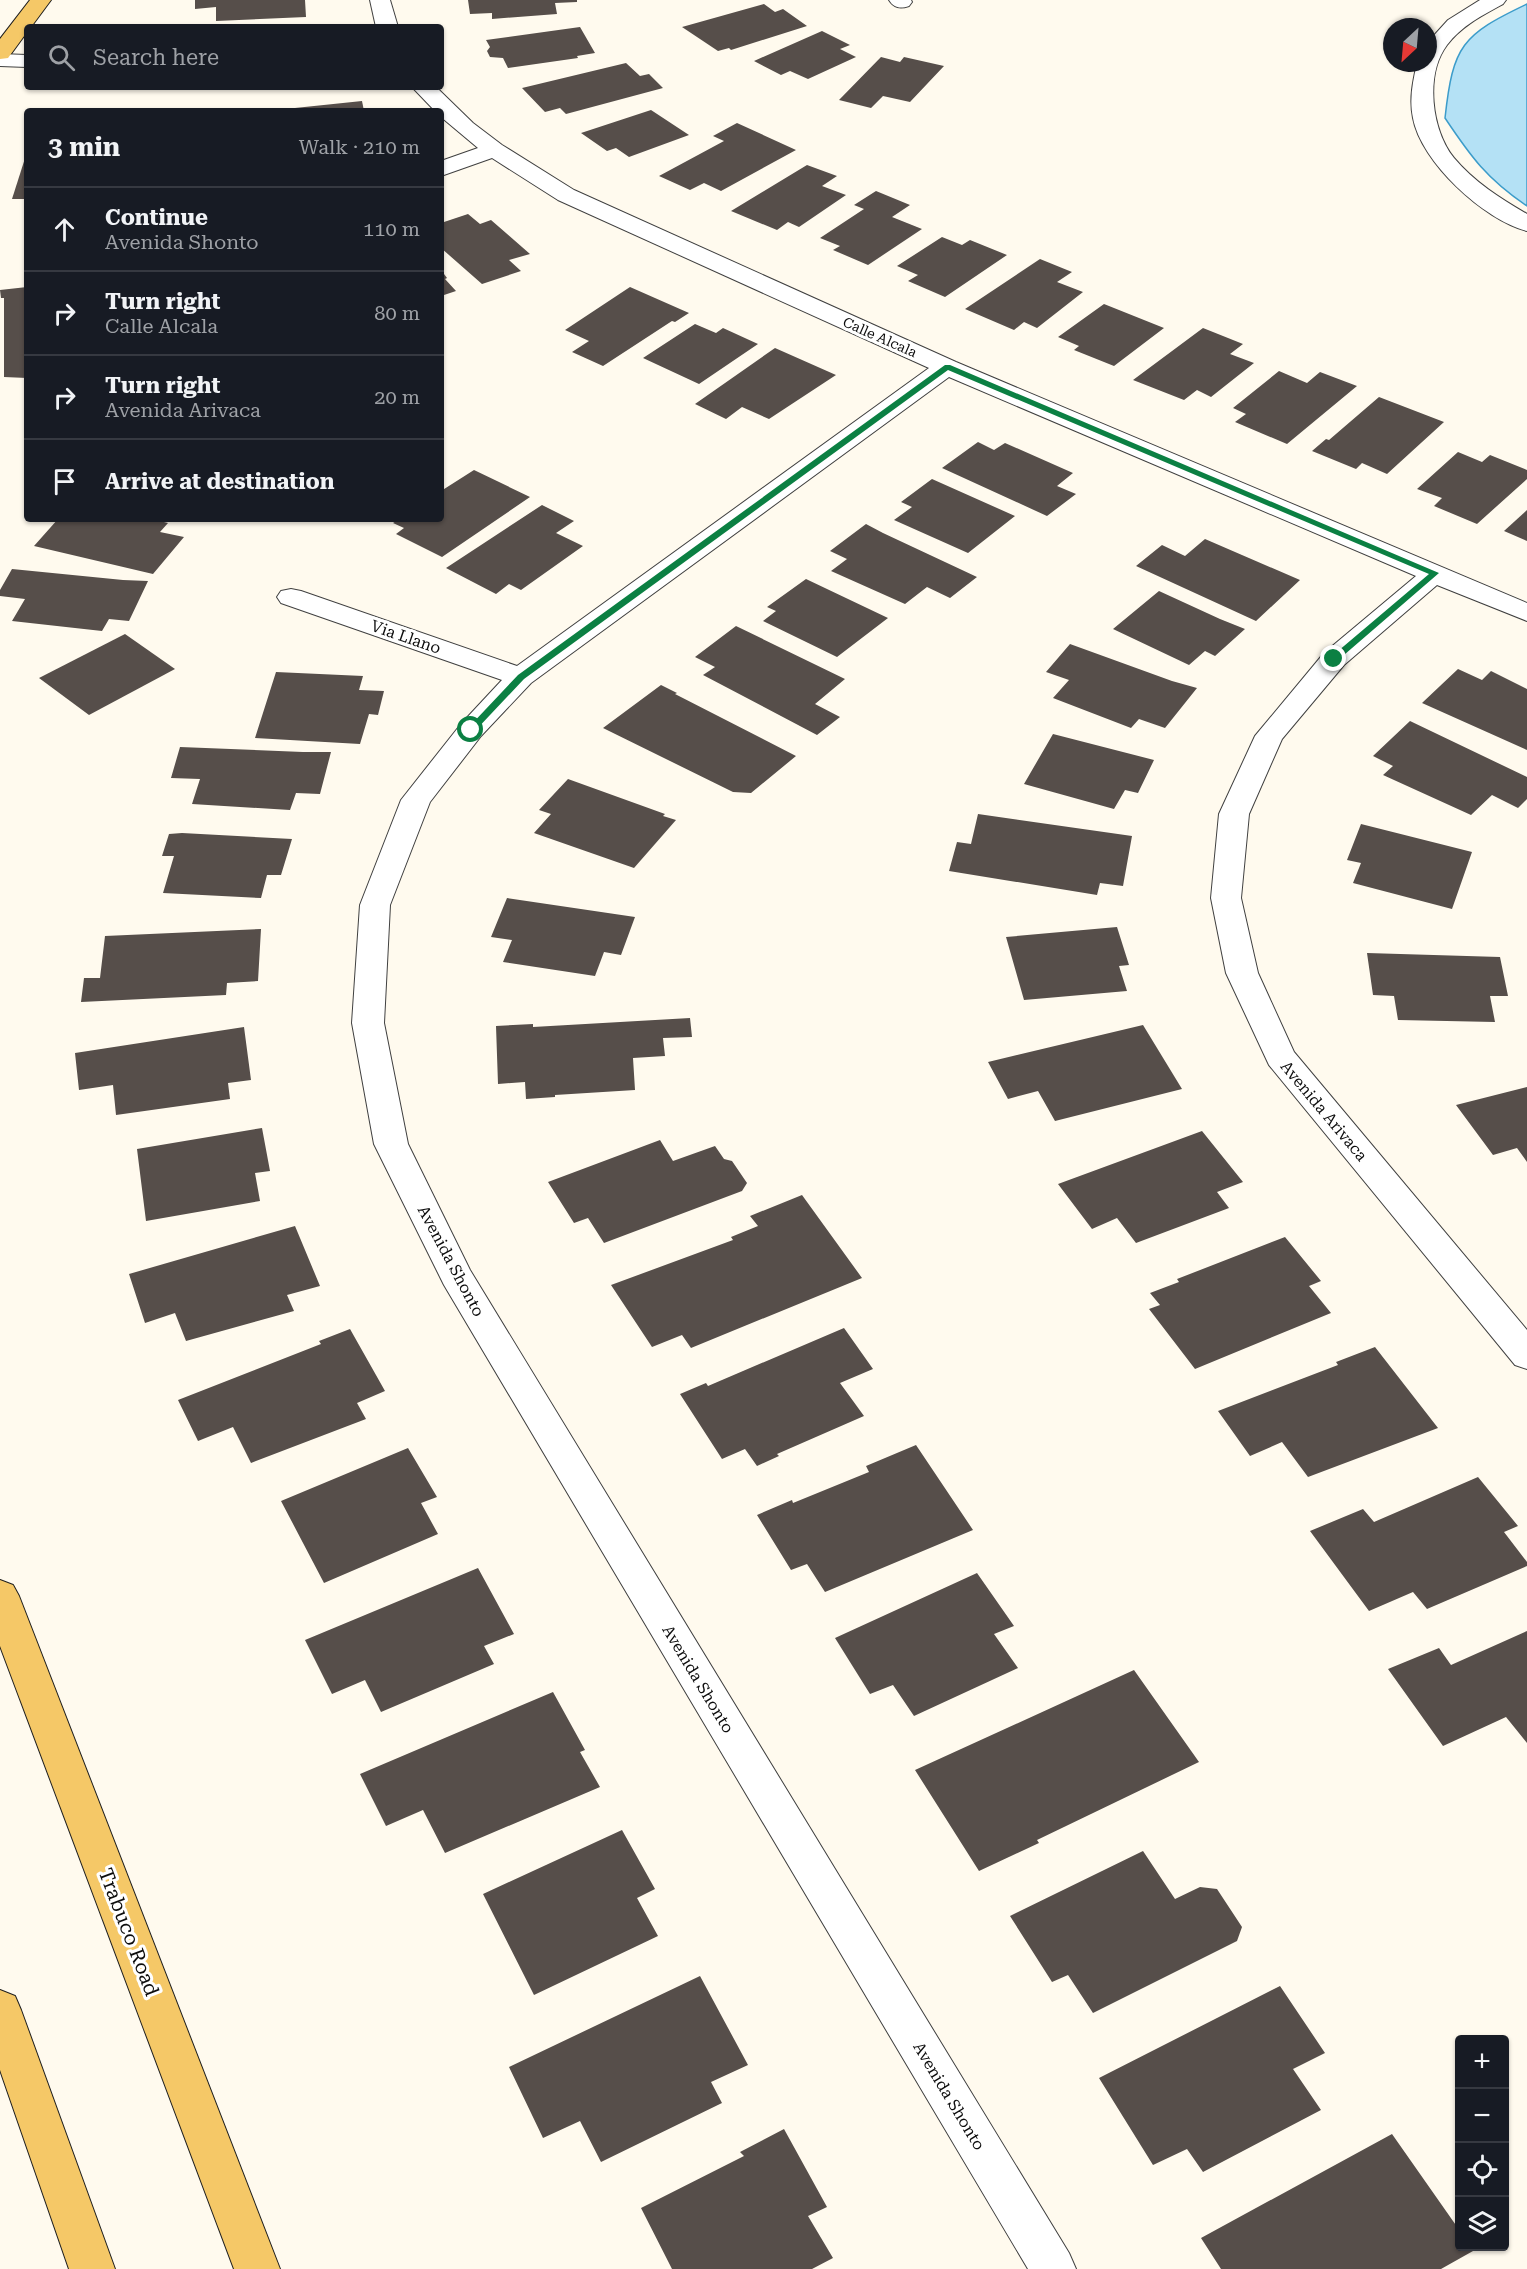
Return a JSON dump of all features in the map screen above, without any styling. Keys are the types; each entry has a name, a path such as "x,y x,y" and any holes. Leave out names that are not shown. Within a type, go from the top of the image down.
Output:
{"main road":[{"path":"0,53 41,0"},
{"name":"Trabuco Road","path":"0,1596 257,2269"},
{"path":"0,2010 92,2269"}],"street":[{"path":"380,0 386,24"},
{"path":"1437,47 1447,31 1470,13 1496,0"},
{"path":"0,60 24,61"},
{"path":"1425,72 1421,84 1421,111 1432,145 1459,177 1492,204 1527,224"},
{"name":"Calle Alcala","path":"426,90 465,128 494,150 566,195 947,367 1527,613"},
{"path":"444,168 494,150"},
{"name":"Avenida Shonto","path":"947,367 521,677 471,730 416,800 375,905 369,1023 391,1144 456,1276 1053,2269"},
{"name":"Avenida Arivaca","path":"1435,573 1334,659 1269,736 1234,814 1226,898 1242,973 1280,1057 1527,1355"},
{"name":"Via Llano","path":"291,597 521,677"}],"water":[{"path":"1527,4 1527,206 1490,177 1445,118 1452,74 1457,58 1465,45 1488,25"}],"building":[{"path":"195,0 305,0 306,17 216,21 216,7 195,9"},
{"path":"468,0 577,0 577,2 555,3 557,14 492,19 492,13 470,14"},
{"path":"764,4 775,12 783,9 807,26 731,50 729,48 718,51 682,27"},
{"path":"580,27 595,53 577,56 578,58 508,68 503,58 490,57 487,51 490,47 486,40"},
{"path":"822,31 850,45 840,49 856,57 808,79 790,71 781,75 754,61"},
{"path":"881,57 900,62 904,57 944,66 910,102 883,96 871,108 839,100"},
{"path":"626,63 640,76 649,74 663,88 566,114 560,108 545,112 522,88"},
{"path":"362,101 363,108 295,108"},
{"path":"651,110 689,135 629,157 616,148 607,151 581,133"},
{"path":"737,123 796,150 721,191 704,183 690,190 659,176 724,141 713,136"},
{"path":"24,161 24,199 12,199"},
{"path":"807,165 837,176 822,186 846,195 799,227 788,222 777,230 731,211"},
{"path":"876,191 910,205 892,217 922,229 868,265 833,250 840,246 820,238 864,209 854,205"},
{"path":"468,214 480,224 491,220 530,254 509,260 521,271 482,284 444,251 444,222"},
{"path":"942,237 962,245 970,240 1007,255 945,297 908,281 918,275 897,266"},
{"path":"1040,259 1072,272 1057,282 1083,292 1037,328 1024,322 1014,330 965,309"},
{"path":"444,274 447,278 445,279 456,291 444,295"},
{"path":"24,287 24,378 4,377 4,298 1,298 0,290"},
{"path":"630,287 689,313 675,322 672,321 603,366 572,352 589,341 565,330"},
{"path":"1104,304 1164,328 1114,366 1074,350 1079,346 1058,337"},
{"path":"695,324 716,333 723,328 758,344 699,384 643,358"},
{"path":"1203,328 1243,344 1230,354 1254,363 1211,397 1197,390 1184,400 1133,380"},
{"path":"775,348 836,375 769,419 742,407 726,419 695,404"},
{"path":"1279,371 1307,383 1320,372 1357,386 1287,444 1235,422 1246,414 1233,408"},
{"path":"1379,397 1444,422 1387,474 1362,463 1356,469 1312,451 1326,439 1329,440"},
{"path":"978,442 994,450 1005,443 1073,473 1057,486 1076,494 1047,516 942,468"},
{"path":"1458,452 1482,462 1490,455 1527,470 1527,479 1477,524 1434,506 1442,498 1417,489"},
{"path":"474,470 530,497 442,557 396,534 404,528 393,523 444,522 444,489"},
{"path":"932,479 1015,516 968,553 894,520 912,507 901,502"},
{"path":"542,505 574,521 556,533 583,546 521,590 509,584 496,594 446,568"},
{"path":"1527,510 1527,541 1504,531"},
{"path":"55,522 164,522 168,523 160,532 184,537 153,574 34,546"},
{"path":"866,524 977,577 950,598 927,587 905,604 831,571 847,559 830,551"},
{"path":"1205,539 1300,580 1256,621 1136,566 1162,545 1185,556"},
{"path":"12,569 148,581 129,621 109,619 102,631 12,621 25,599 0,596 0,590"},
{"path":"806,579 888,618 837,657 763,621 776,611 767,607"},
{"path":"1159,591 1245,629 1215,656 1205,651 1189,665 1113,629"},
{"path":"736,626 845,679 815,704 840,717 817,735 703,675 715,667 695,657"},
{"path":"125,634 175,669 89,715 39,678"},
{"path":"1070,644 1197,688 1165,728 1139,719 1131,728 1053,698 1069,680 1046,672"},
{"path":"1458,669 1482,680 1491,671 1527,689 1527,750 1422,703"},
{"path":"276,672 363,676 359,690 384,691 378,715 369,714 360,744 255,738"},
{"path":"661,685 796,756 751,793 733,792 603,728"},
{"path":"1410,721 1527,777 1527,799 1518,808 1492,795 1471,815 1383,775 1393,766 1373,756"},
{"path":"1053,734 1154,760 1138,793 1125,790 1114,809 1024,784"},
{"path":"180,747 331,752 320,794 296,793 290,810 192,804 200,779 171,778"},
{"path":"568,779 676,820 634,868 534,833 551,814 539,810"},
{"path":"978,814 1132,836 1123,886 1100,883 1097,895 949,871 957,842 971,844"},
{"path":"1361,824 1472,852 1452,909 1353,883 1361,863 1347,860"},
{"path":"169,834 292,839 281,875 267,875 261,898 163,893 174,856 162,856"},
{"path":"507,898 635,917 621,955 604,952 595,976 503,962 512,940 491,937"},
{"path":"1117,927 1129,965 1119,966 1127,991 1024,1000 1006,937"},
{"path":"261,929 258,981 227,983 226,995 81,1002 84,978 100,978 105,936"},
{"path":"1367,953 1500,957 1508,996 1490,996 1495,1022 1398,1020 1394,996 1373,995"},
{"path":"690,1018 692,1037 663,1038 665,1056 633,1058 635,1090 526,1099 525,1082 498,1084 496,1026 533,1024 533,1027"},
{"path":"1143,1025 1182,1089 1055,1121 1038,1091 1008,1099 988,1062"},
{"path":"244,1027 251,1080 228,1083 230,1099 116,1115 113,1085 79,1090 75,1053"},
{"path":"1527,1087 1527,1162 1517,1148 1493,1155 1456,1105"},
{"path":"262,1128 270,1171 255,1173 260,1201 146,1221 137,1149"},
{"path":"1202,1131 1243,1182 1217,1192 1229,1208 1136,1243 1117,1218 1092,1229 1058,1184"},
{"path":"660,1140 673,1161 715,1146 724,1159 732,1161 747,1183 742,1191 604,1243 588,1218 574,1223 548,1182"},
{"path":"802,1195 862,1278 691,1348 682,1335 652,1347 611,1285 733,1240 731,1237 758,1226 750,1216"},
{"path":"295,1226 320,1286 287,1295 294,1311 186,1341 175,1313 145,1323 129,1274"},
{"path":"1285,1237 1321,1281 1309,1286 1331,1313 1195,1369 1149,1309 1160,1305 1150,1293 1179,1282 1177,1279"},
{"path":"844,1328 873,1369 840,1383 864,1416 777,1454 779,1456 757,1466 745,1449 722,1459 680,1394 706,1383 708,1386"},
{"path":"350,1329 385,1391 357,1403 366,1419 251,1463 233,1427 198,1441 178,1400 321,1344 319,1341"},
{"path":"1375,1347 1438,1428 1308,1477 1282,1442 1250,1456 1218,1411 1338,1365 1336,1362"},
{"path":"916,1445 973,1530 825,1592 807,1564 791,1570 757,1515 869,1472 866,1466"},
{"path":"408,1448 437,1497 421,1503 438,1534 324,1583 281,1501"},
{"path":"1478,1477 1518,1526 1504,1532 1527,1562 1527,1566 1427,1609 1413,1592 1369,1611 1310,1531 1363,1509 1374,1522"},
{"path":"478,1568 514,1634 484,1646 494,1664 381,1712 365,1680 332,1694 305,1640"},
{"path":"977,1573 1014,1626 994,1634 1018,1668 914,1716 893,1685 870,1694 835,1638"},
{"path":"1527,1631 1527,1743 1506,1717 1443,1746 1388,1669 1439,1648 1451,1665"},
{"path":"1134,1670 1199,1762 1037,1840 1039,1843 979,1871 915,1770"},
{"path":"553,1692 585,1750 580,1752 600,1787 445,1853 423,1810 386,1826 360,1774"},
{"path":"622,1830 655,1889 637,1898 658,1936 534,1995 483,1894"},
{"path":"1143,1851 1175,1899 1200,1887 1217,1889 1242,1927 1237,1941 1093,2013 1068,1975 1052,1982 1010,1916"},
{"path":"700,1976 748,2065 711,2082 722,2103 601,2162 580,2121 543,2138 509,2067"},
{"path":"1280,1986 1325,2053 1293,2069 1321,2110 1203,2172 1187,2149 1153,2165 1099,2078"},
{"path":"784,2129 827,2207 808,2216 833,2258 812,2269 672,2269 641,2208 744,2156 740,2152"},
{"path":"1392,2134 1455,2224 1455,2251 1473,2251 1441,2269 1221,2269 1201,2238"}],"route":[{"path":"471,730 521,677 947,367 1435,573 1334,659"}]}
